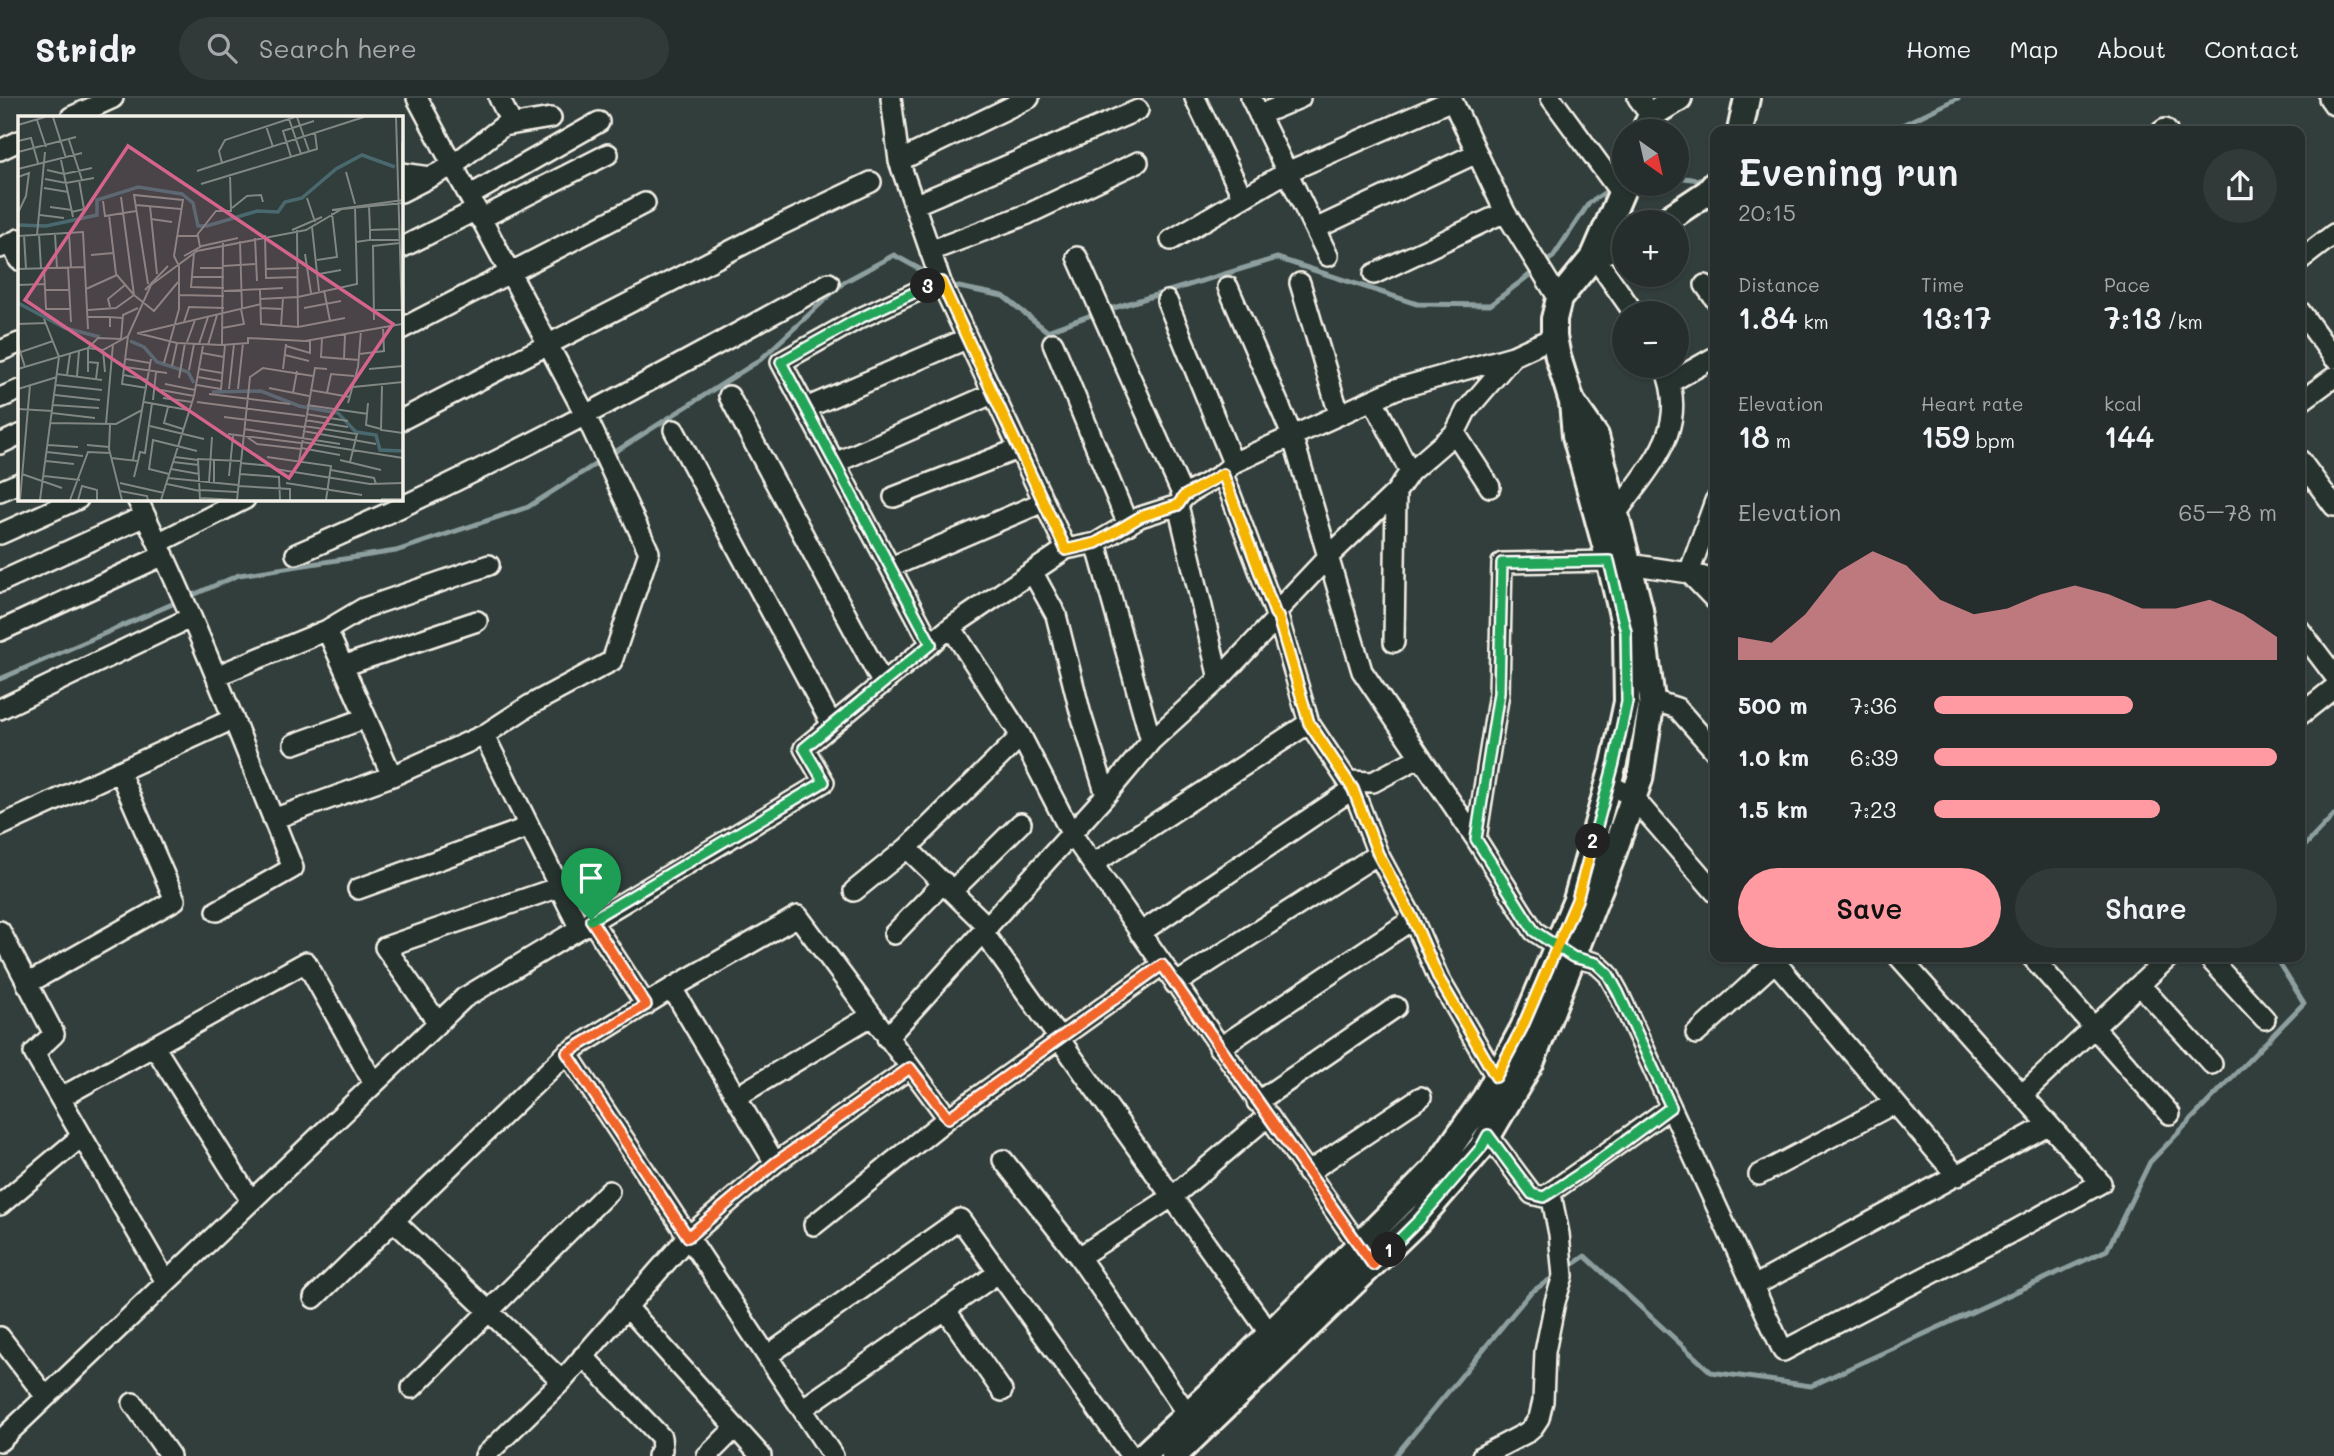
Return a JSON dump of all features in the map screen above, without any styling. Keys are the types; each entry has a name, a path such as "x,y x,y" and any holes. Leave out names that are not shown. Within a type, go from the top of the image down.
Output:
{"street":[{"path":"73,116 113,98"},
{"path":"273,818 392,776 484,735 530,705 611,661 649,552 586,416 417,98"},
{"path":"499,98 512,124"},
{"path":"891,98 899,160 937,271 966,339 1066,550"},
{"path":"899,160 1029,98"},
{"path":"1195,98 1243,198"},
{"path":"1300,98 1255,106 1328,256"},
{"path":"1550,98 1612,176"},
{"path":"1645,115 1679,98"},
{"path":"1742,126 1747,98"},
{"path":"2329,98 2334,105"},
{"path":"1171,240 1287,172 1451,99 1504,212 1559,299"},
{"path":"914,205 1138,110"},
{"path":"402,191 452,166 503,126 551,118"},
{"path":"475,208 599,122"},
{"path":"0,150 18,141"},
{"path":"1315,229 1477,153"},
{"path":"402,247 475,208 608,154"},
{"path":"931,644 781,362 856,320 931,285 937,271 1028,214 1138,162"},
{"path":"402,173 430,177"},
{"path":"402,419 765,233 871,182"},
{"path":"1680,210 1710,189"},
{"path":"1174,1456 1366,1255 1435,1169 1485,1098 1565,952 1611,860 1640,779 1652,700 1640,609 1619,563 1574,436 1572,402 1554,337 1554,319 1559,299 1594,256 1614,196"},
{"path":"402,328 645,204"},
{"path":"1374,274 1504,212"},
{"path":"2305,256 2334,234"},
{"path":"1594,256 1612,248"},
{"path":"1594,256 1626,301"},
{"path":"1077,257 1181,500 1219,679"},
{"path":"296,554 379,519 586,416 830,283"},
{"path":"1300,283 1339,414"},
{"path":"1228,287 1292,435 1362,671 1476,839 1534,931 1565,952 1596,963 1608,974 1783,1351 2101,1184 1903,962"},
{"path":"1167,301 1228,468 1309,723 1353,789"},
{"path":"2305,318 2334,358"},
{"path":"0,1441 464,998 824,782 804,748 951,627 1066,550 1096,543 1140,517 1181,500 1228,468 1292,435 1396,389 1513,356 1554,337"},
{"path":"806,408 966,339"},
{"path":"0,351 18,343"},
{"path":"1053,343 1128,526"},
{"path":"887,1038 1106,795 1151,741 1219,679 1327,558 1396,492 1410,472 1455,433 1466,411 1513,356"},
{"path":"1689,366 1710,359"},
{"path":"2305,398 2334,377"},
{"path":"1616,514 1666,444 1675,412 1668,378"},
{"path":"0,398 18,390"},
{"path":"835,463 992,394"},
{"path":"729,396 883,684"},
{"path":"1373,400 1410,472"},
{"path":"1143,1456 1270,1334 1366,1255 1419,1220 1481,1148 1532,1062 1565,952 1609,784 1627,702 1626,632 1616,514 1596,436 1572,402"},
{"path":"674,430 832,726"},
{"path":"1455,433 1490,487"},
{"path":"0,444 18,435"},
{"path":"894,497 1018,449"},
{"path":"2305,467 2334,506"},
{"path":"0,491 18,483"},
{"path":"1394,642 1396,492"},
{"path":"0,534 76,500"},
{"path":"0,631 161,549 243,500"},
{"path":"891,567 1044,502"},
{"path":"0,582 141,507 216,676 293,868 217,911"},
{"path":"1689,573 1710,515"},
{"path":"1096,543 1151,741"},
{"path":"1476,839 1499,693 1502,563 1619,563 1710,579"},
{"path":"216,676 327,630 364,608 489,565"},
{"path":"1033,573 1056,615 1080,711 1106,795"},
{"path":"1689,573 1710,595"},
{"path":"0,709 186,609"},
{"path":"343,666 477,621"},
{"path":"951,627 1021,736 1071,833 1262,1110 1366,1255"},
{"path":"327,630 392,776"},
{"path":"2305,637 2334,675"},
{"path":"2305,711 2334,688"},
{"path":"1652,700 1677,708 1710,745"},
{"path":"294,744 366,718"},
{"path":"0,826 233,719"},
{"path":"1093,864 1309,723"},
{"path":"484,735 559,887 646,1005"},
{"path":"854,891 907,848 1021,736"},
{"path":"1420,757 1373,782 1349,781 1378,854 1413,919 1439,979 1496,1077"},
{"path":"27,984 175,900 119,771"},
{"path":"1609,784 1633,797 1710,886"},
{"path":"1140,933 1353,789"},
{"path":"894,934 1021,823"},
{"path":"358,890 529,827"},
{"path":"907,848 948,886 985,930 1059,1039 1270,1334"},
{"path":"1175,984 1378,854"},
{"path":"438,1023 385,947 559,887"},
{"path":"314,1298 567,1053 672,988 797,916 948,1118"},
{"path":"1219,1048 1413,919"},
{"path":"0,931 54,1034 34,1052 166,1282"},
{"path":"60,1098 306,962 374,1084"},
{"path":"1696,1034 1771,962"},
{"path":"1775,962 1957,1176"},
{"path":"2036,962 2170,1114"},
{"path":"2022,1096 2164,962"},
{"path":"2213,962 2265,1019"},
{"path":"814,1226 948,1118 1162,965"},
{"path":"2140,985 2212,1064"},
{"path":"672,988 775,1163"},
{"path":"1079,1256 1172,1197 1262,1110 1396,1007"},
{"path":"736,1097 871,1016"},
{"path":"154,1046 251,1201"},
{"path":"567,1053 833,1456"},
{"path":"485,1456 562,1381 688,1237 775,1163 910,1068"},
{"path":"1307,1173 1421,1097"},
{"path":"1759,1175 1895,1103"},
{"path":"1488,1135 1532,1194 1544,1197 1671,1107"},
{"path":"1754,1286 2048,1125"},
{"path":"0,1205 82,1136"},
{"path":"1003,1160 1079,1256 1188,1415"},
{"path":"412,1388 609,1191"},
{"path":"1482,1456 1526,1433 1534,1427 1539,1418 1543,1401 1545,1352 1564,1272 1551,1194"},
{"path":"767,1356 960,1219 1131,1456"},
{"path":"394,1221 562,1381"},
{"path":"802,1409 998,1272"},
{"path":"626,1307 761,1456"},
{"path":"945,1309 1002,1391"},
{"path":"0,1337 46,1397"},
{"path":"583,1356 661,1437 662,1450 657,1456"},
{"path":"133,1403 170,1456"},
{"path":"707,1456 735,1428"}],"waterway":[{"path":"1900,126 1958,98"},
{"path":"1689,179 1708,181"},
{"path":"1543,264 1553,257 1589,203 1612,188"},
{"path":"0,679 239,575 396,551 528,507 760,360 844,282 894,255 934,277"},
{"path":"1107,310 1277,258 1417,304 1490,305 1536,270"},
{"path":"949,285 1003,296 1047,331 1097,313"},
{"path":"2305,846 2334,815"},
{"path":"1566,1269 1585,1256 1711,1372 1811,1386 2107,1250 2150,1162 2304,1003 2278,962"},
{"path":"1395,1456 1530,1293 1558,1274"}],"route":[{"path":"591,920 646,1005 567,1053 688,1237 775,1163 910,1068 948,1118 1162,965 1373,1265 1419,1220 1481,1148 1488,1135 1532,1194 1544,1197 1590,1167 1671,1107 1608,974 1596,963 1573,957 1556,947 1534,931 1476,839 1499,693 1502,563 1609,561 1626,632 1627,702 1614,763 1577,900 1556,947 1522,1028 1496,1077 1439,979 1413,919 1378,854 1353,789 1309,723 1278,617 1223,474 1184,496 1178,505 1140,517 1096,543 1066,550 941,282 856,320 781,362 931,644 804,748 824,782 591,920"}]}
